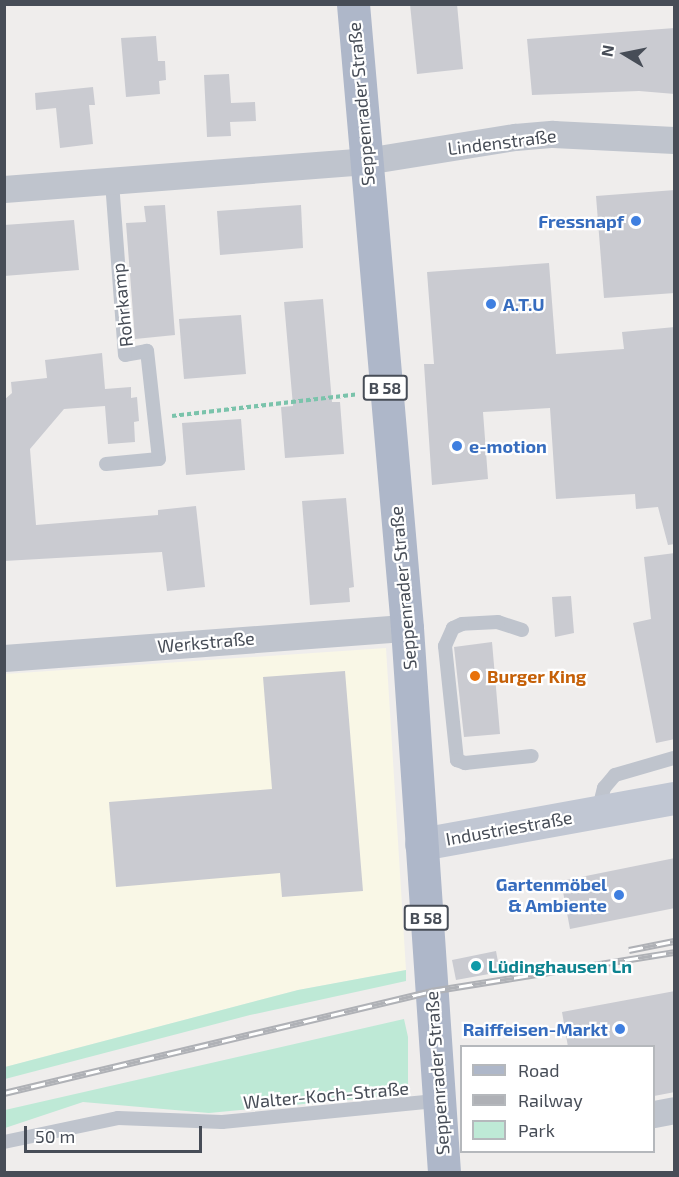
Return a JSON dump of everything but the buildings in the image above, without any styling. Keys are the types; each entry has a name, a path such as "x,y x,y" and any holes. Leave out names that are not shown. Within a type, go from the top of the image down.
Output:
{"main road":[{"name":"Seppenrader Straße","path":"353,4 407,628 438,1101 449,1156"}],"street":[{"name":"Lindenstraße","path":"366,161 544,135 675,140"},
{"path":"4,189 366,161"},
{"name":"Werkstraße","path":"4,658 407,628"},
{"name":"Industriestraße","path":"421,844 675,798"},
{"path":"655,1114 675,1110"}],"lane":[{"name":"Rohrkamp","path":"106,464 159,459 147,351 125,354 112,181"},
{"path":"522,630 498,622 462,624 447,635 445,646 454,751 457,760 465,763 532,756"},
{"name":"Industriestraße","path":"597,812 604,788 615,775 675,758"},
{"name":"Walter-Koch-Straße","path":"4,1142 118,1118 222,1122 438,1101"}],"path":[{"path":"156,418 386,391"}],"shaded area":[{"path":"386,648 406,970 298,990 5,1067 5,674"}],"green space":[{"path":"406,970 406,981 250,1015 5,1079 5,1067 298,990"},
{"path":"404,1019 408,1037 408,1094 209,1113 83,1102 5,1128 5,1110"}],"railway":[{"path":"629,950 674,941"},
{"path":"4,1093 431,991 674,952"}],"place":[{"name":"Fressnapf","path":"636,221"},
{"name":"A.T.U","path":"491,304"},
{"name":"e-motion","path":"457,446"},
{"name":"Burger King","path":"475,676"},
{"name":"Gartenmöbel & Ambiente","path":"619,895"},
{"name":"Lüdinghausen Ln","path":"476,966"},
{"name":"Raiffeisen-Markt","path":"620,1029"}]}
